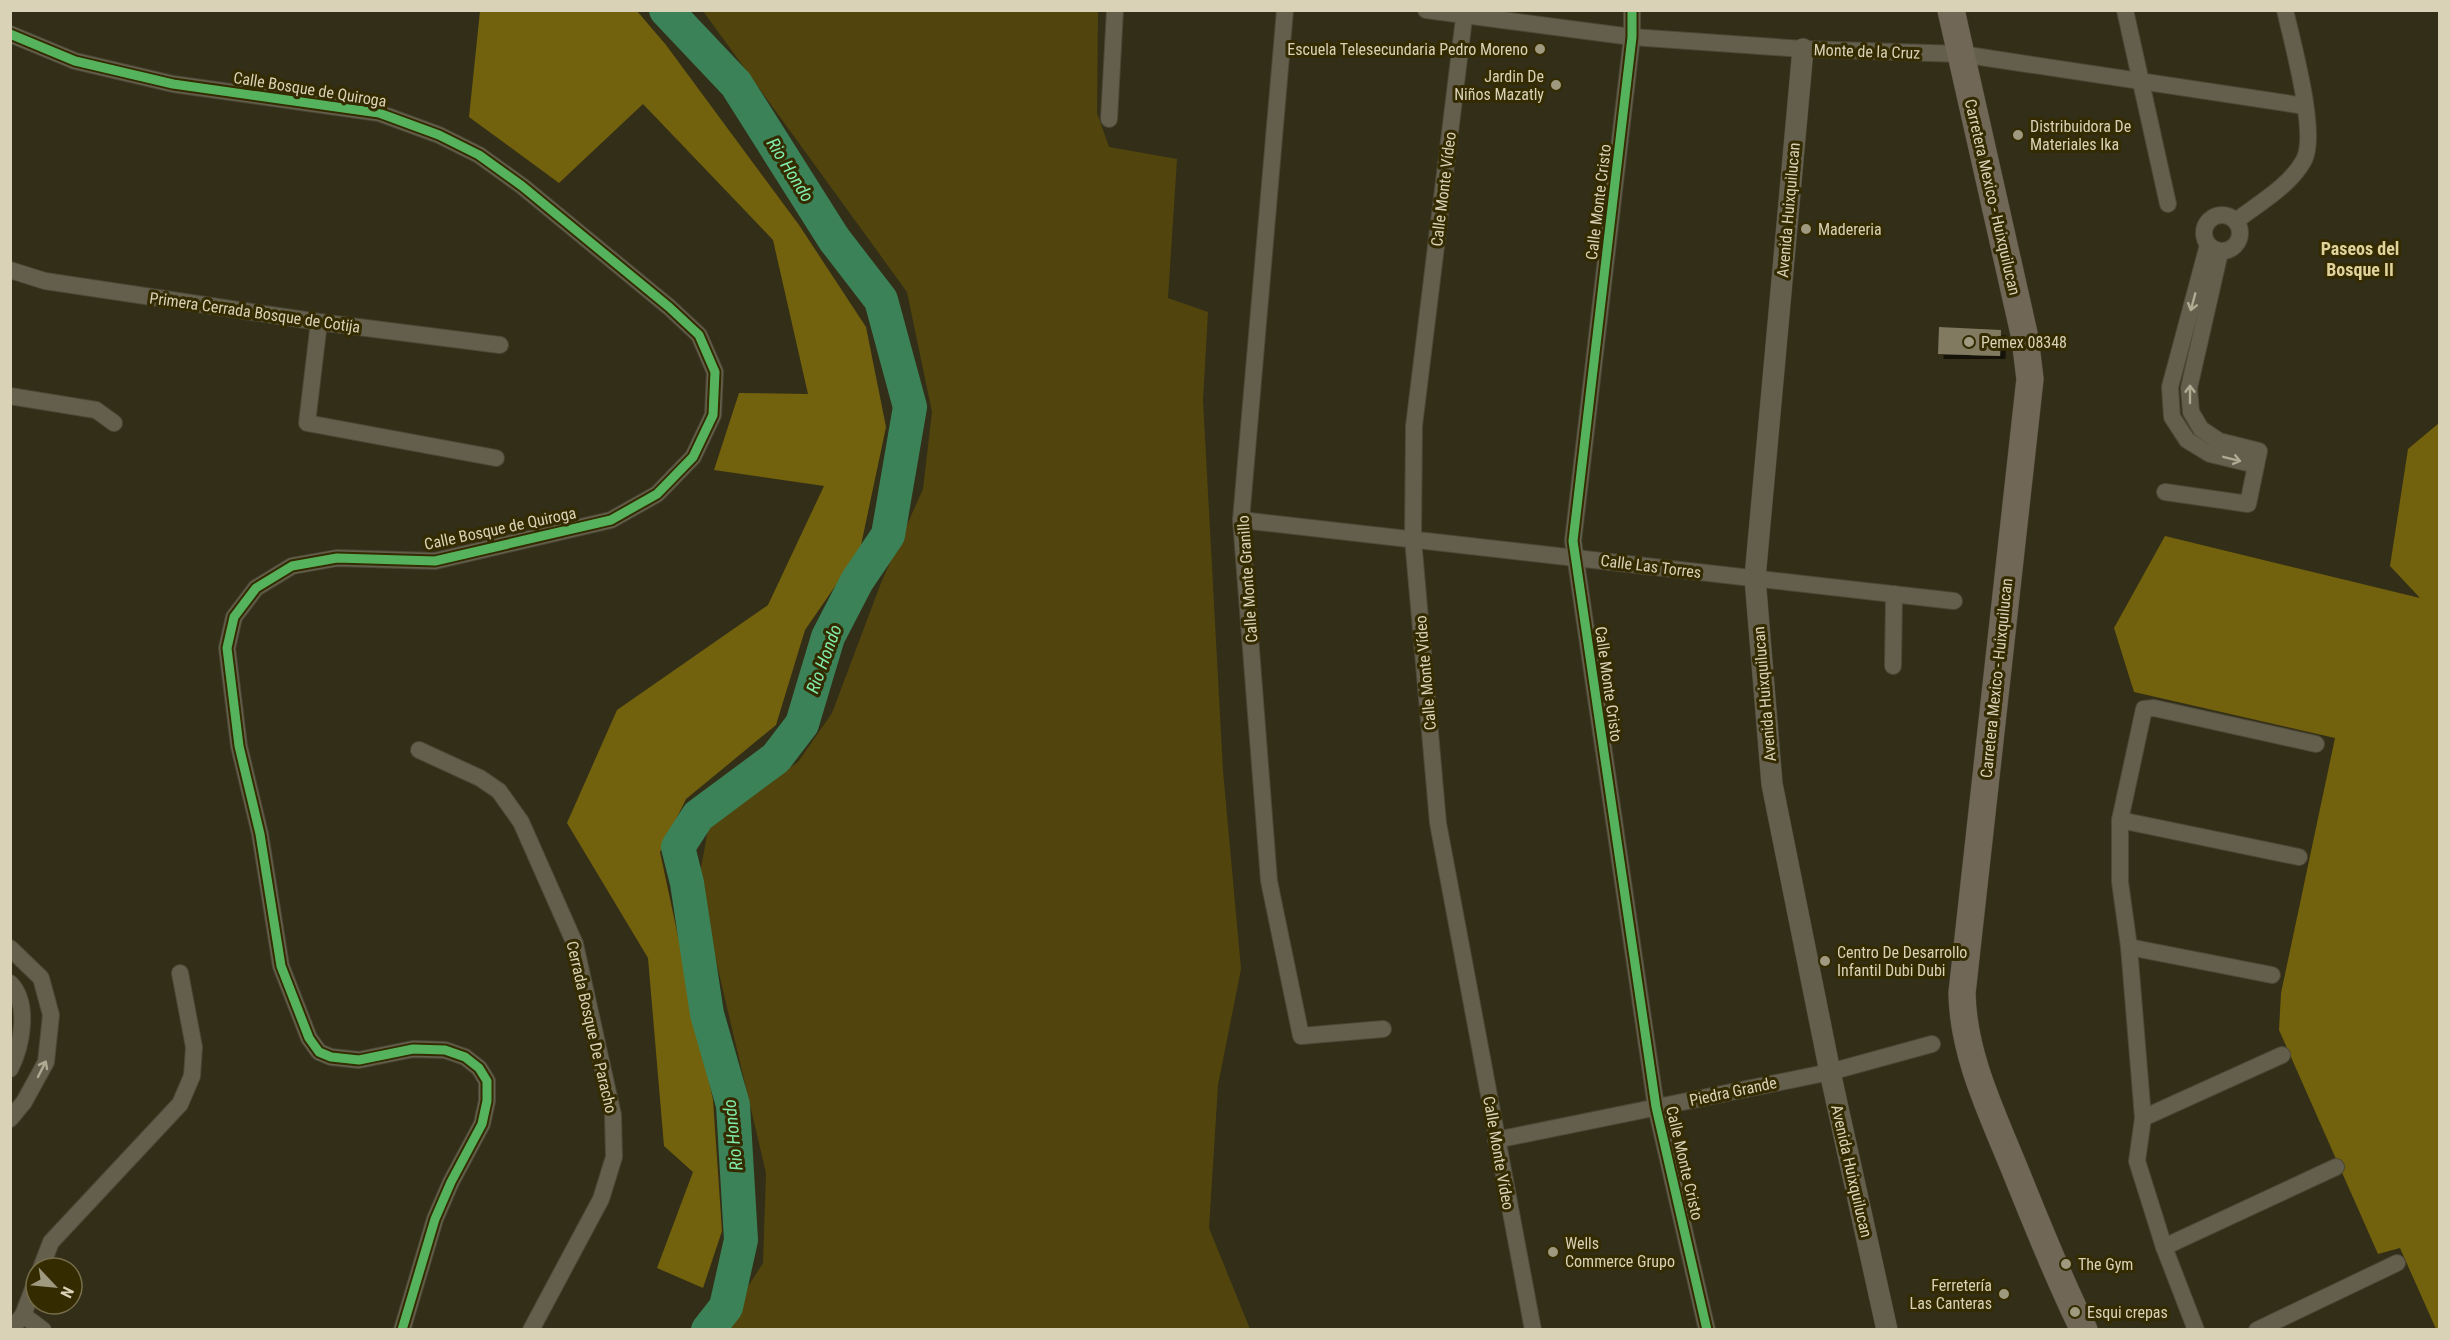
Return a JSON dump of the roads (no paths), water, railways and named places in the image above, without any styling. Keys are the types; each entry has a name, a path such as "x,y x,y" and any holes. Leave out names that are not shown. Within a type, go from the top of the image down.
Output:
{"main road":[{"name":"Carretera Mexico - Huixquilucan","path":"1951,10 2025,338 2030,379 1963,981 1962,1015 1965,1036 1987,1100 2075,1324"}],"street":[{"path":"1109,119 1115,10"},
{"name":"Calle Monte Granillo","path":"1285,10 1241,520 1269,881 1301,1036 1383,1029"},
{"name":"Monte de la Cruz","path":"1426,10 1464,13 1632,37 1803,49 1961,54 2143,84 2305,106"},
{"name":"Calle Monte Cristo","path":"1632,10 1632,37 1573,541 1656,1107 1707,1329"},
{"path":"2125,10 2168,204"},
{"path":"2236,221 2291,178 2305,158 2308,146 2305,106 2285,10"},
{"name":"Calle Monte Vídeo","path":"1464,13 1414,426 1413,539 1438,823 1533,1329"},
{"name":"Calle Bosque de Quiroga","path":"10,34 75,61 173,84 379,113 439,135 479,155 522,186 669,307 699,335 715,372 713,415 693,457 657,494 611,520 435,561 337,558 292,567 256,588 234,617 227,648 239,746 260,834 281,966 309,1038 319,1052 331,1057 359,1060 413,1049 446,1050 465,1057 479,1068 487,1081 487,1101 483,1124 451,1182 435,1219 402,1329"},
{"name":"Avenida Huixquilucan","path":"1803,49 1755,578 1772,784 1830,1072 1887,1329"},
{"path":"2224,215 2236,221 2241,235 2238,242 2228,251 2214,248 2204,231 2211,219 2224,215"},
{"path":"2165,492 2248,504 2256,465 2210,454 2187,440 2172,417 2170,387 2214,248"},
{"name":"Primera Cerrada Bosque de Cotija","path":"10,270 45,281 319,322 500,345"},
{"path":"319,322 307,423 496,458"},
{"path":"10,396 96,410 114,423"},
{"name":"Calle Las Torres","path":"1241,520 1954,601"},
{"path":"1893,666 1894,594"},
{"path":"2196,1329 2164,1247 2137,1161 2143,1118 2129,947 2120,882 2120,820 2144,709 2154,708 2316,744"},
{"name":"Cerrada Bosque De Paracho","path":"419,750 480,778 499,791 521,822 575,944 613,1115 614,1157 602,1199 531,1329"},
{"path":"2120,820 2298,857"},
{"path":"2129,947 2272,975"},
{"path":"10,948 41,978 51,1015 46,1062 24,1102 10,1119"},
{"path":"46,1256 51,1242 180,1104 192,1076 194,1047 180,973"},
{"path":"10,1069 16,1059 23,1022 14,986"},
{"name":"Piedra Grande","path":"1496,1140 1830,1072 1932,1044"},
{"path":"2143,1118 2282,1055"},
{"path":"2164,1247 2336,1167"},
{"path":"2257,1329 2397,1263"},
{"path":"11,1329 23,1315 43,1329"}],"waterway":[{"name":"Rio Hondo","path":"666,10 736,84 834,239 881,300 910,407 888,535 857,581 828,637 802,724 776,758 698,816 678,847 687,883 707,1014 733,1105 741,1240 726,1307 708,1330"}],"place":[{"name":"Escuela Telesecundaria Pedro Moreno","path":"1540,49"},
{"name":"Jardin De Niños Mazatly","path":"1556,85"},
{"name":"Distribuidora De Materiales Ika","path":"2018,135"},
{"name":"Madereria","path":"1806,229"},
{"name":"Pemex 08348","path":"1969,342"},
{"name":"Centro De Desarrollo Infantil Dubi Dubi","path":"1825,961"},
{"name":"Wells Commerce Grupo","path":"1553,1252"},
{"name":"The Gym","path":"2066,1264"},
{"name":"Ferretería Las Canteras","path":"2004,1294"},
{"name":"Esqui crepas","path":"2075,1312"}],"district":[{"name":"Paseos del Bosque II","path":"2360,259"}]}
